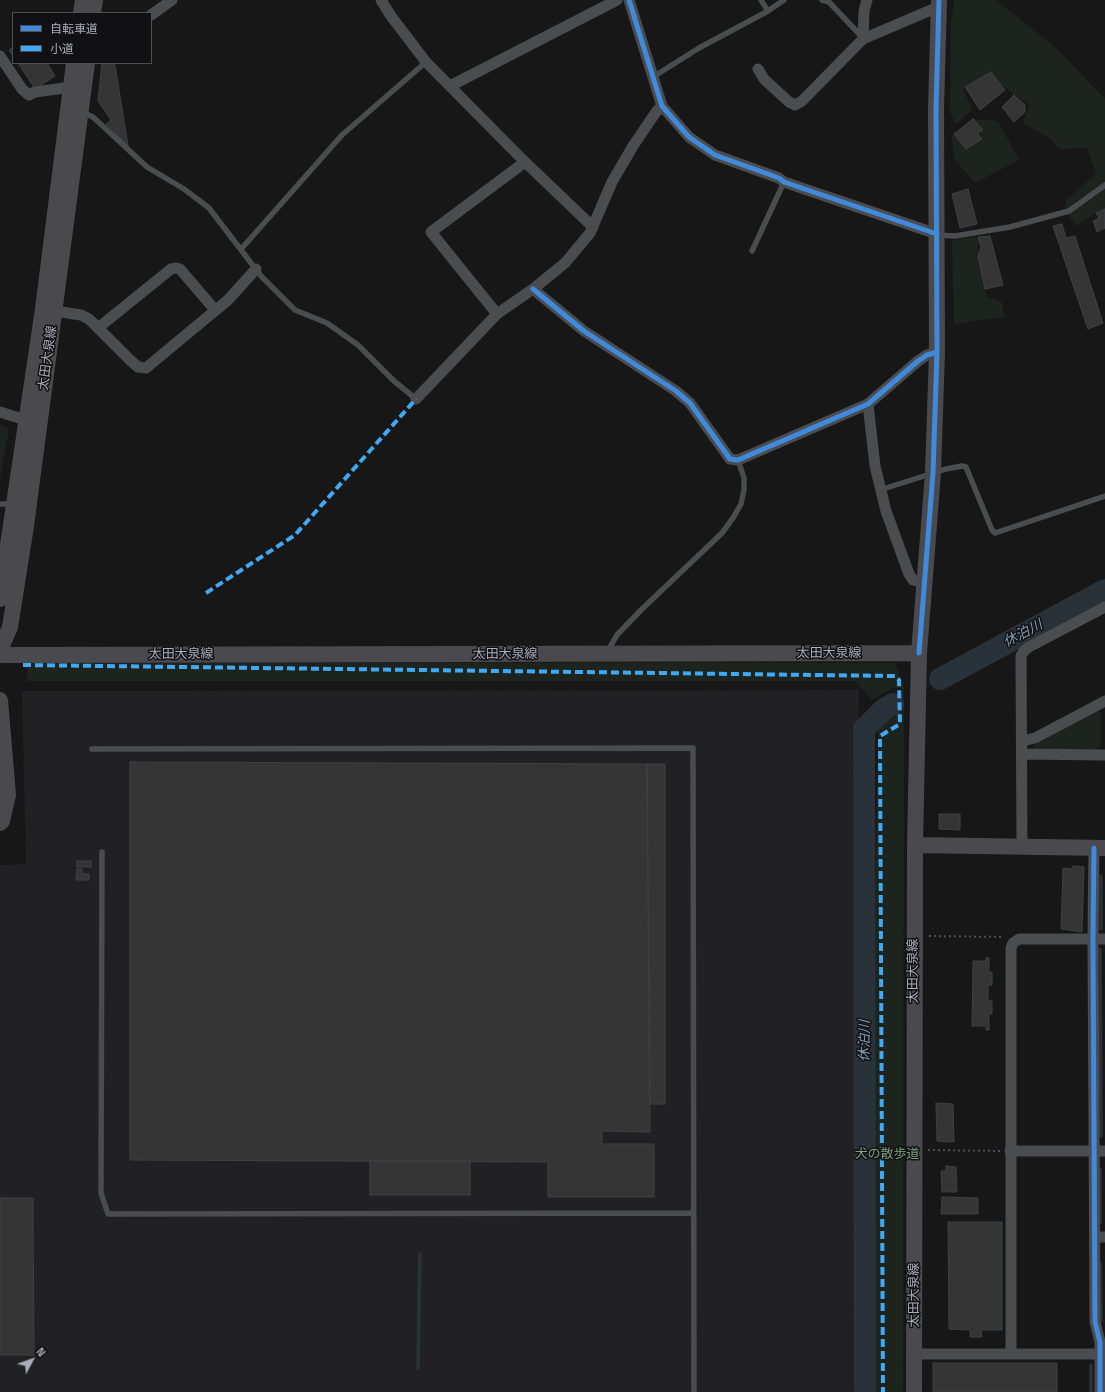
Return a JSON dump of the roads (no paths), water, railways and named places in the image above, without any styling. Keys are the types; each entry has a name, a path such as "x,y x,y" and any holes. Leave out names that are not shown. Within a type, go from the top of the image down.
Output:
{"main road":[{"path":"81,12 83,0"},
{"path":"93,12 95,0"},
{"path":"919,653 933,473 937,352 939,4"},
{"name":"太田大泉線","path":"74,64 71,87 74,110"},
{"name":"太田大泉線","path":"0,599 14,504 32,422 49,310 74,110 86,70"},
{"name":"太田大泉線","path":"0,650 10,627 14,504"},
{"name":"太田大泉線","path":"0,655 919,653 914,845 914,1392"},
{"path":"0,700 8,795 2,821 0,823"},
{"path":"914,845 1100,848"}],"street":[{"path":"152,14 172,0"},
{"path":"381,0 391,16 426,62 525,162 593,227"},
{"path":"450,86 617,0"},
{"path":"629,0 662,106 689,137 715,155 779,178 784,182 937,234"},
{"path":"863,39 864,10 867,0"},
{"path":"758,68 764,79 788,102 795,105 802,101 863,39 939,4"},
{"path":"0,56 22,89 29,95 35,92 71,87 86,70"},
{"path":"416,399 497,314 533,289 565,263 590,233 612,182 656,112 662,106"},
{"path":"497,314 431,232 525,162"},
{"path":"98,328 171,269 176,268 180,269 215,310"},
{"path":"49,310 81,315 89,319 138,367 146,368 228,300 256,268"},
{"path":"533,289 584,331 676,391 690,402 730,459 738,460 868,404 918,361 927,355 937,352"},
{"path":"868,404 875,466 880,490 909,574 913,580 924,582"},
{"path":"0,412 32,422"},
{"path":"1022,846 1021,656 1024,651 1105,607"},
{"path":"1022,741 1035,738 1105,701"},
{"path":"1022,754 1105,755"},
{"path":"1100,848 1093,939 1100,1151 1100,1237 1095,1322 1100,1342 1100,1392"},
{"path":"1011,1354 1011,948 1015,941 1020,939 1105,939"},
{"path":"1010,1151 1100,1151"},
{"path":"1100,1342 1105,1330"},
{"path":"915,1354 1100,1354"}],"lane":[{"path":"761,0 768,11"},
{"path":"653,77 699,48 768,11 784,0"},
{"path":"822,0 829,2 863,39"},
{"path":"242,248 342,136 426,62"},
{"path":"74,110 93,117 147,167 184,189 209,208 242,248 256,268 295,310 327,323 358,345 394,381 416,399"},
{"path":"752,251 784,182"},
{"path":"937,234 955,236 1010,227 1069,211 1105,185"},
{"path":"606,654 616,635 640,610 722,533 733,518 741,504 744,490 744,478 738,460"},
{"path":"880,490 933,473 962,466 966,467 992,530 995,533 1105,496"},
{"path":"92,749 693,748 694,1392"},
{"path":"102,852 101,1193 108,1214 693,1213"}],"waterway":[{"name":"休泊川","path":"940,679 1105,590"},
{"name":"休泊川","path":"865,1392 864,729 884,709 893,704"},
{"path":"1101,876 1101,929"},
{"path":"1100,949 1101,1136"},
{"path":"1100,1169 1100,1222"},
{"path":"418,1368 420,1254"},
{"path":"1100,1263 1101,1321"},
{"path":"1091,1365 1091,1392"}],"park label":[{"name":"犬の散歩道","path":"887,1154"}]}
